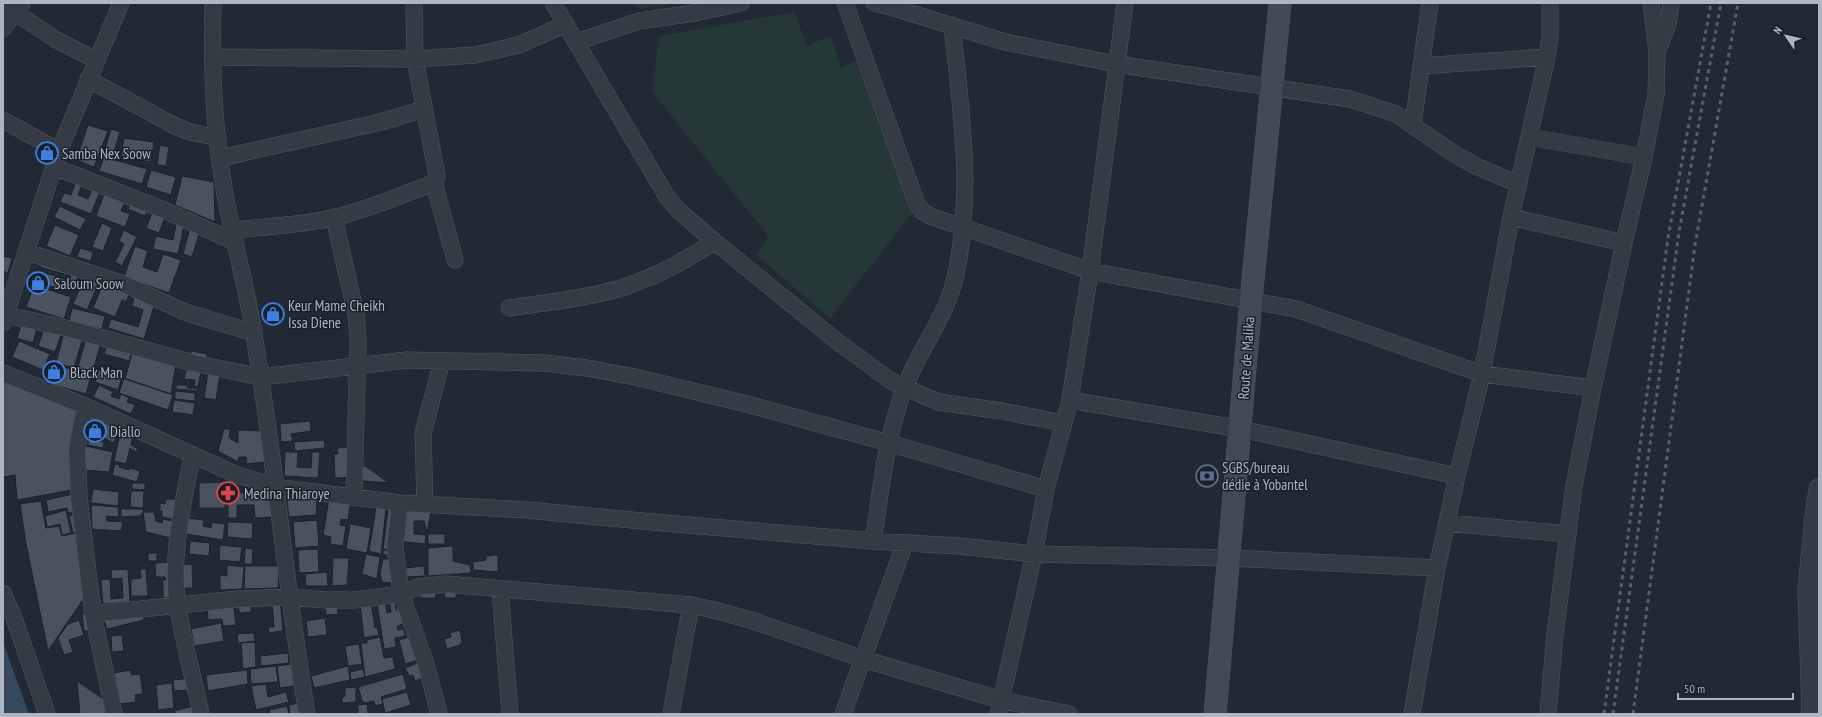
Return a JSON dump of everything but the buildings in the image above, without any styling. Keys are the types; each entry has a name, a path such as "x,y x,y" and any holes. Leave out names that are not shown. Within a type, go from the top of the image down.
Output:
{"main road":[{"name":"Route de Malika","path":"1215,714 1241,429 1251,300 1273,88 1280,3"}],"street":[{"path":"121,3 59,150 4,319 70,328 193,363 261,377 407,360 544,363 587,368 635,377 746,404 889,443 1046,489"},
{"path":"213,3 214,57 220,158 233,236 254,333 261,377 289,597 307,714"},
{"path":"414,3 415,59 437,176 434,183 455,260"},
{"path":"553,3 667,197 682,214 715,242 838,342 891,381 904,388 938,402 1002,411 1063,423"},
{"path":"576,42 640,21 694,13 741,3"},
{"path":"845,3 917,204 922,211 930,216 1090,271 1296,309 1482,374 1593,388"},
{"path":"874,3 1005,42 1116,64 1350,99 1385,109 1413,124 1453,153 1476,166 1518,184"},
{"path":"999,707 1034,554 1046,489 1070,400 1090,271 1125,3"},
{"path":"1413,124 1430,3"},
{"path":"1412,714 1437,568 1457,476 1482,374 1511,217 1547,56 1550,37 1550,3"},
{"path":"1548,714 1552,658 1574,486 1593,388 1644,157 1656,95 1657,52 1651,3"},
{"path":"1657,52 1668,24 1671,3"},
{"path":"3,29 13,7 56,39 96,60"},
{"path":"214,57 415,59 475,55 494,52 519,45 566,24"},
{"path":"873,541 889,443 904,388 919,355 949,301 955,277 963,228 964,187 962,121 952,25"},
{"path":"1421,66 1547,56"},
{"path":"88,79 175,126 190,132 218,138"},
{"path":"220,158 381,122 424,109"},
{"path":"3,120 59,150"},
{"path":"1529,137 1644,157"},
{"path":"54,167 233,236 334,218 434,183"},
{"path":"1511,217 1624,243"},
{"path":"334,218 356,314 357,367 354,496"},
{"path":"510,308 603,293 630,285 664,271 715,242"},
{"path":"27,252 124,284 185,312 254,333"},
{"path":"426,503 424,433 442,361"},
{"path":"3,373 85,406 192,456 257,483 275,487 400,503 426,503 527,510 873,541 959,546 1034,554 1229,558 1437,568"},
{"path":"1070,400 1241,429 1457,476"},
{"path":"85,406 77,449 77,469 94,614 114,714"},
{"path":"192,456 178,534 176,561 178,606 201,714"},
{"path":"1812,714 1815,629 1808,589 1819,489"},
{"path":"400,503 396,548 401,593 427,667 439,714"},
{"path":"1447,523 1568,534"},
{"path":"843,714 905,543"},
{"path":"94,614 238,599 289,597 326,600 355,600 401,593 418,587 445,584 691,605 754,621 999,707 1069,714"},
{"path":"500,588 510,714"},
{"path":"3,592 14,618 48,714"},
{"path":"671,714 691,605"}],"shaded area":[{"path":"627,3 678,3 643,9"},
{"path":"794,12 807,45 831,36 841,67 856,61 914,211 830,318 756,255 769,237 652,92 659,36"}],"water":[{"path":"3,642 29,714 3,714"}],"railway":[{"path":"1604,714 1668,238 1711,3"},
{"path":"1613,714 1679,232 1721,3"},
{"path":"1633,714 1695,245 1738,3"}],"place":[{"name":"Samba Nex Soow","path":"47,153"},
{"name":"Saloum Soow","path":"38,283"},
{"name":"Keur Mame Cheikh Issa Diene","path":"273,314"},
{"name":"Black Man","path":"54,372"},
{"name":"Diallo","path":"95,431"},
{"name":"SGBS/bureau dédie à Yobantel","path":"1207,476"},
{"name":"Medina Thiaroye","path":"228,493"}]}
